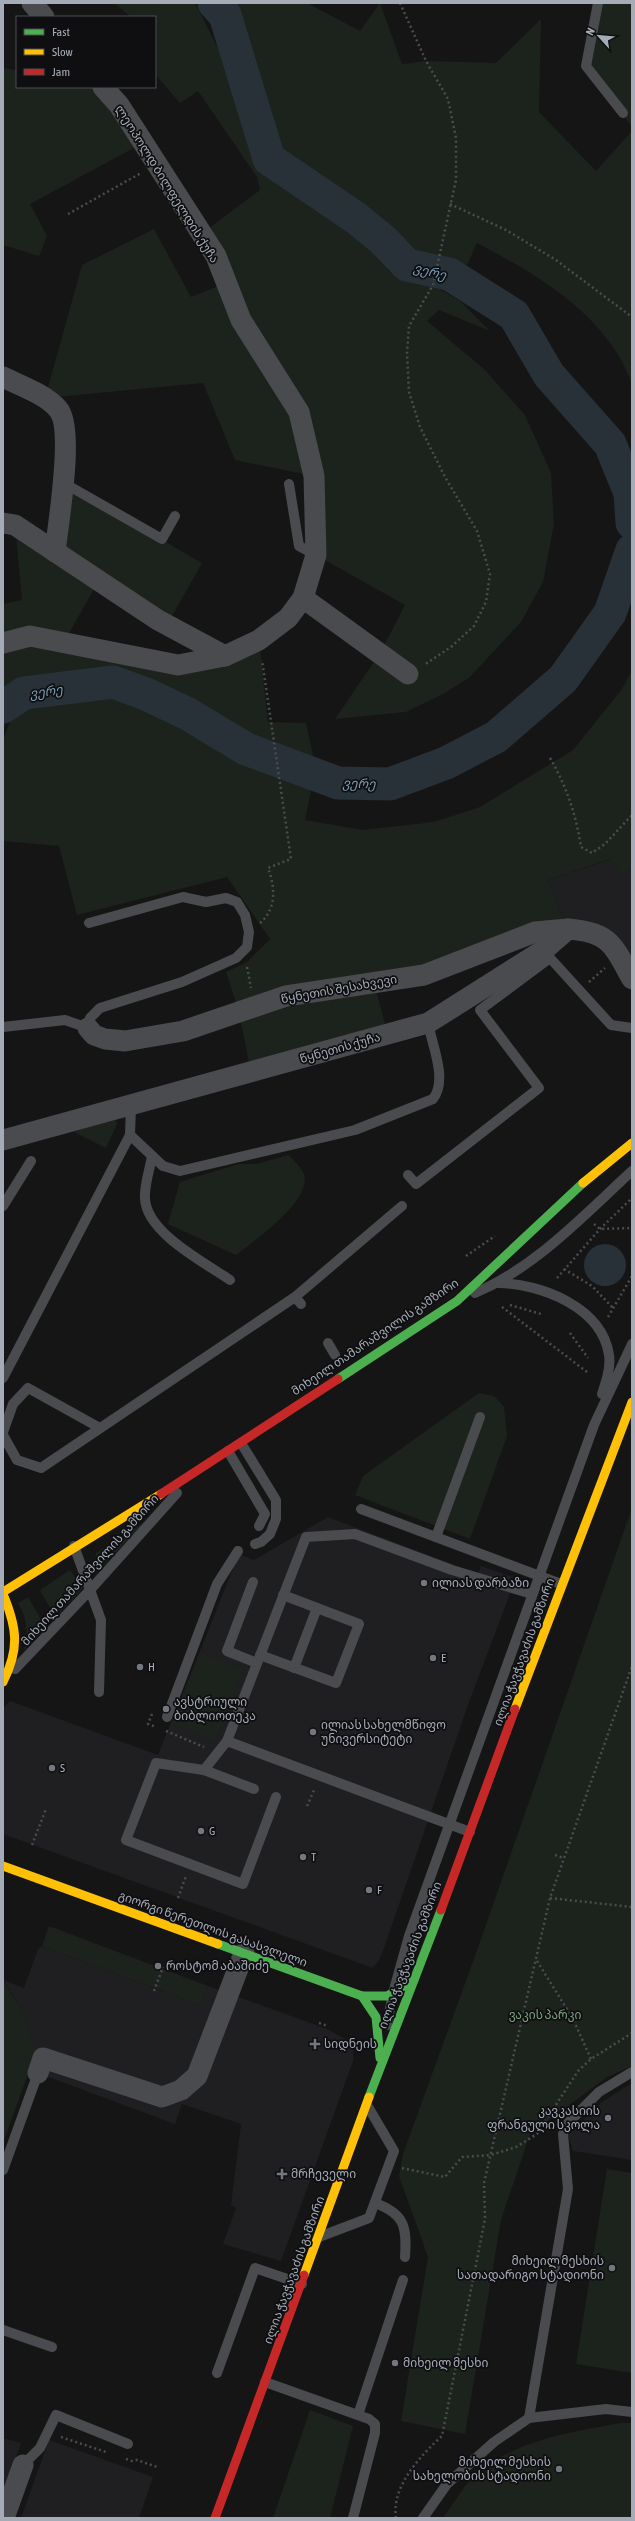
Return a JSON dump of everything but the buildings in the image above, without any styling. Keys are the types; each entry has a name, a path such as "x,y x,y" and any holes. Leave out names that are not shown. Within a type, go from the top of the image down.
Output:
{"main road":[{"name":"მიხეილ თამარაშვილის გამზირი","path":"3,1593 74,1546 193,1475 457,1301 568,1196 632,1143"},
{"name":"ილია ჭავჭავაძის გამზირი","path":"215,2518 302,2284 380,2066 470,1832 561,1584 632,1402"},
{"path":"3,1593 14,1620 17,1635 3,1681"},
{"name":"გიორგი წერეთლის გასასვლელი","path":"3,1866 362,1996 381,1998 393,1993 414,1980"},
{"path":"362,1996 376,2017 380,2066"}],"street":[{"path":"32,3 43,16"},
{"name":"ლეოპოლდ ბილფელდის ქუჩა","path":"3,643 30,636 178,665 225,656 259,640 288,618 303,598 316,555 314,476 299,412 241,320 216,256 119,106 104,88"},
{"path":"3,377 45,398 59,410 65,425 62,482 55,552"},
{"path":"3,523 15,524 158,620 225,656"},
{"path":"303,598 408,674"},
{"path":"568,929 589,930 609,940 632,979"},
{"name":"წყნეთის ქუჩა","path":"3,1140 428,1023 545,950 568,929"},
{"name":"წყნეთის შესახვევი","path":"88,1028 94,1035 105,1039 125,1041 183,1031 286,996 424,975 535,932 568,929"},
{"path":"38,2063 162,2097 181,2090 197,2076 244,1953"},
{"path":"4,2518 24,2465"}],"lane":[{"path":"598,3 586,66 623,113"},
{"path":"62,482 162,540 175,516"},
{"path":"289,484 299,546 316,555"},
{"path":"3,1027 65,1020 88,1028 90,1018 100,1008 182,982 236,958 247,947 249,932 245,915 237,902 226,898 206,902 183,897 89,922"},
{"path":"408,1175 416,1184 539,1088 480,1010 550,958 611,1025 632,1028"},
{"path":"130,1135 163,1166 180,1171 355,1130 433,1099 440,1083 428,1023"},
{"path":"3,1378 130,1135 131,1106"},
{"path":"152,1156 145,1199 152,1220 173,1241 230,1280"},
{"path":"3,1206 31,1161"},
{"path":"457,1301 499,1283 552,1242 632,1171"},
{"path":"100,1428 28,1388 13,1404 3,1433 17,1460 41,1468 100,1428 298,1301 402,1206"},
{"path":"380,2066 393,1993 409,1936 594,1425 607,1378 609,1355 604,1338 596,1326 565,1300 548,1291 518,1283 499,1283"},
{"path":"328,1343 335,1355"},
{"path":"594,1425 632,1344"},
{"path":"436,1536 480,1417"},
{"path":"241,1443 276,1500 276,1519 270,1534 261,1542 255,1544"},
{"path":"228,1451 265,1514 259,1526"},
{"name":"მიხეილ თამარაშვილის გამზირი","path":"3,1681 91,1589 193,1475"},
{"path":"361,1509 561,1584"},
{"path":"204,1770 227,1741 306,1537 355,1534 452,1570 532,1594"},
{"path":"74,1546 91,1589 101,1620 98,1692"},
{"path":"168,1717 217,1584 238,1551"},
{"path":"254,1582 227,1651 294,1668 336,1683 359,1624 283,1595"},
{"path":"294,1668 317,1608"},
{"path":"227,1741 470,1832"},
{"path":"254,1789 204,1770 156,1763 126,1840 243,1884 276,1797"},
{"path":"3,2170 38,2063"},
{"path":"529,2418 568,2189 563,2134 568,2123 599,2092 632,2072"},
{"path":"319,2236 369,2218 394,2151 366,2104"},
{"path":"375,2203 395,2212 400,2218 404,2228 405,2258"},
{"path":"217,2373 255,2268 302,2284"},
{"path":"358,2415 403,2280"},
{"path":"3,2330 52,2348"},
{"path":"265,2382 358,2415 375,2424 375,2433 353,2518"},
{"path":"423,2518 447,2484 494,2442 529,2418 606,2409 632,2412"},
{"path":"24,2465 40,2448 56,2415 128,2444"}],"path":[{"path":"400,3 426,61 448,99 456,138 456,180 434,285 423,298 410,326 407,352 409,392 424,434 445,477 477,531 490,574 486,602 474,626 451,647 408,674"},
{"path":"68,214 156,164"},
{"path":"450,204 506,230 556,260 632,317"},
{"path":"249,932 264,920 272,904 274,885 268,868 291,858 259,640"},
{"path":"550,758 563,780 576,815 581,847 592,853 605,844 632,815"},
{"path":"240,968 246,966 253,992"},
{"path":"590,981 597,975"},
{"path":"557,1278 600,1229 632,1198"},
{"path":"592,1222 600,1229 622,1227 632,1228"},
{"path":"466,1256 498,1233"},
{"path":"564,1269 592,1286 613,1308"},
{"path":"608,1317 632,1276"},
{"path":"510,1305 541,1314"},
{"path":"502,1307 587,1372"},
{"path":"570,1333 588,1358"},
{"path":"396,2518 394,2504 409,2473 426,2451 442,2436 485,2219 484,2183 550,1898 632,1666"},
{"path":"154,1709 148,1724 218,1752"},
{"path":"307,1806 320,1777"},
{"path":"32,1845 46,1809"},
{"path":"555,1855 563,1858"},
{"path":"178,1898 185,1878"},
{"path":"550,1898 632,1907"},
{"path":"536,1960 573,2019 590,2059"},
{"path":"154,1991 163,1967"},
{"path":"319,2023 328,2026"},
{"path":"389,2165 445,2177 462,2158 491,2155 516,2147 537,2134 578,2071 590,2059 632,2033"},
{"path":"47,2432 111,2454"},
{"path":"118,2456 157,2466"}],"shaded area":[{"path":"611,859 622,876 632,869 632,979 619,955 568,929 548,880"},
{"path":"601,1244 609,1244 617,1247 623,1253 626,1265 623,1277 617,1283 609,1286 601,1286 593,1283 587,1277 584,1269 584,1261 587,1253 593,1247"},
{"name":"ილიას სახელმწიფო უნივერსიტეტი","path":"328,1517 478,1574 481,1566 516,1578 469,1702 384,1948 379,1960 373,1968 3,1834 3,1708 10,1701 158,1755 239,1554 254,1560"},
{"path":"42,1946 200,2005 208,1986 327,2029 349,2041 353,2050 353,2061 281,2261 223,2244 236,2208 231,2205 241,2124 182,2104 175,2124 32,2071 22,2010 3,1980 24,1988 38,1949"},
{"name":"კავკასიის ფრანგული სკოლა","path":"632,2083 632,2160 573,2151 568,2135 602,2102"},
{"path":"3,2438 21,2443 3,2493"},
{"path":"49,2440 153,2477 139,2518 21,2518"}],"green space":[{"path":"114,3 195,3 237,86 253,139 267,168 341,218 369,241 389,271 407,280 433,285 460,301 490,331 439,310 427,321 484,369 525,415 551,473 554,524 543,582 521,622 470,677 445,693 406,712 335,719 380,653 405,605 316,555 314,476 235,460 203,383 45,398 82,265 154,229 191,297 226,283 201,234 260,190 257,177 198,91 180,103 156,75 156,16 130,16"},
{"path":"226,3 307,3 360,31 380,3 402,64 426,61 496,63 541,19 539,112 596,171 632,131 632,383 619,356 603,334 572,303 536,276 477,243 467,265 411,253 364,212 296,167 276,149 232,10"},
{"path":"598,3 632,3 632,127 586,66"},
{"path":"3,68 16,70 16,88 104,88 143,143 30,204 47,236 39,256 3,245"},
{"path":"62,482 202,563 167,625 98,582 64,642 178,665 259,640 268,722 306,723 314,760 241,736 189,704 120,675 20,684 3,699 3,604 22,600 15,525 54,552"},
{"path":"632,670 632,869 622,876 610,859 548,880 568,929 374,983 388,1035 251,1073 239,1012 226,972 247,962 270,939 227,877 77,915 59,846 3,841 3,740 13,715 42,700 77,695 119,695 163,712 213,747 251,767 312,786 305,820 363,830 434,822 480,807 573,750 622,689"},
{"path":"114,1117 117,1124 106,1148 74,1132"},
{"path":"289,1155 303,1172 305,1182 301,1194 281,1218 236,1255 168,1224 180,1182 238,1164 256,1164"},
{"path":"479,1393 494,1396 504,1407 507,1436 470,1539 355,1495 363,1476"},
{"name":"ვაკის პარკი","path":"632,1508 632,2066 607,2077 530,2134 501,2220 465,2434 401,2421 428,2257 399,2176 403,2154 475,1956"},
{"path":"145,1522 95,1574 96,1553"},
{"path":"70,1570 83,1588 55,1617 40,1590"},
{"path":"28,1597 46,1628 24,1650 26,1626 24,1615 18,1603"},
{"path":"201,1653 243,1669 215,1741 172,1724"},
{"path":"49,1926 208,1986 200,2005 42,1946"},
{"path":"3,1981 22,2010 36,2052 3,2143"},
{"name":"მიხეილ მესხის სათადარიგო სტადიონი","path":"607,2169 632,2173 632,2373 576,2364"},
{"path":"310,2410 353,2426 330,2518 273,2518"},
{"name":"მიხეილ მესხის სახელობის სტადიონი","path":"621,2423 632,2423 632,2518 443,2518 466,2485 482,2470 499,2458 538,2441 559,2435"}],"waterway":[{"name":"ვერე","path":"214,3 225,15 269,159 356,218 383,240 407,265 449,274 514,315 549,375 610,444 630,493 632,523"},
{"name":"ვერე","path":"3,707 24,693 113,682 146,694 188,714 246,749 338,783 390,784 446,763 496,737 563,679 610,613 632,550"}],"traffic: fast":[{"path":"338,1379 457,1301 583,1183"},
{"path":"369,2097 441,1910"},
{"path":"218,1944 362,1996 387,1996 414,1980"},
{"path":"362,1996 376,2017 380,2058"}],"traffic: slow":[{"path":"583,1183 632,1143"},
{"path":"515,1709 632,1402"},
{"path":"3,1592 161,1494"},
{"path":"3,1594 8,1606 15,1638 12,1659 3,1682"},
{"path":"3,1866 218,1944"},
{"path":"304,2275 369,2097"}],"traffic: jam":[{"path":"161,1494 338,1379"},
{"path":"441,1910 515,1709"},
{"path":"215,2518 304,2275"}],"place":[{"name":"ილიას დარბაზი","path":"424,1583"},
{"name":"E","path":"433,1658"},
{"name":"H","path":"140,1667"},
{"name":"ავსტრიული ბიბლიოთეკა","path":"166,1709"},
{"name":"ილიას სახელმწიფო უნივერსიტეტი","path":"313,1732"},
{"name":"S","path":"52,1768"},
{"name":"G","path":"201,1831"},
{"name":"T","path":"303,1857"},
{"name":"F","path":"369,1890"},
{"name":"როსტომ აბაშიძე","path":"158,1966"},
{"name":"სიდნეის","path":"315,2044"},
{"name":"კავკასიის ფრანგული სკოლა","path":"608,2118"},
{"name":"მრჩეველი","path":"282,2174"},
{"name":"მიხეილ მესხის სათადარიგო სტადიონი","path":"612,2268"},
{"name":"მიხეილ მესხი","path":"395,2363"},
{"name":"მიხეილ მესხის სახელობის სტადიონი","path":"559,2469"}]}
